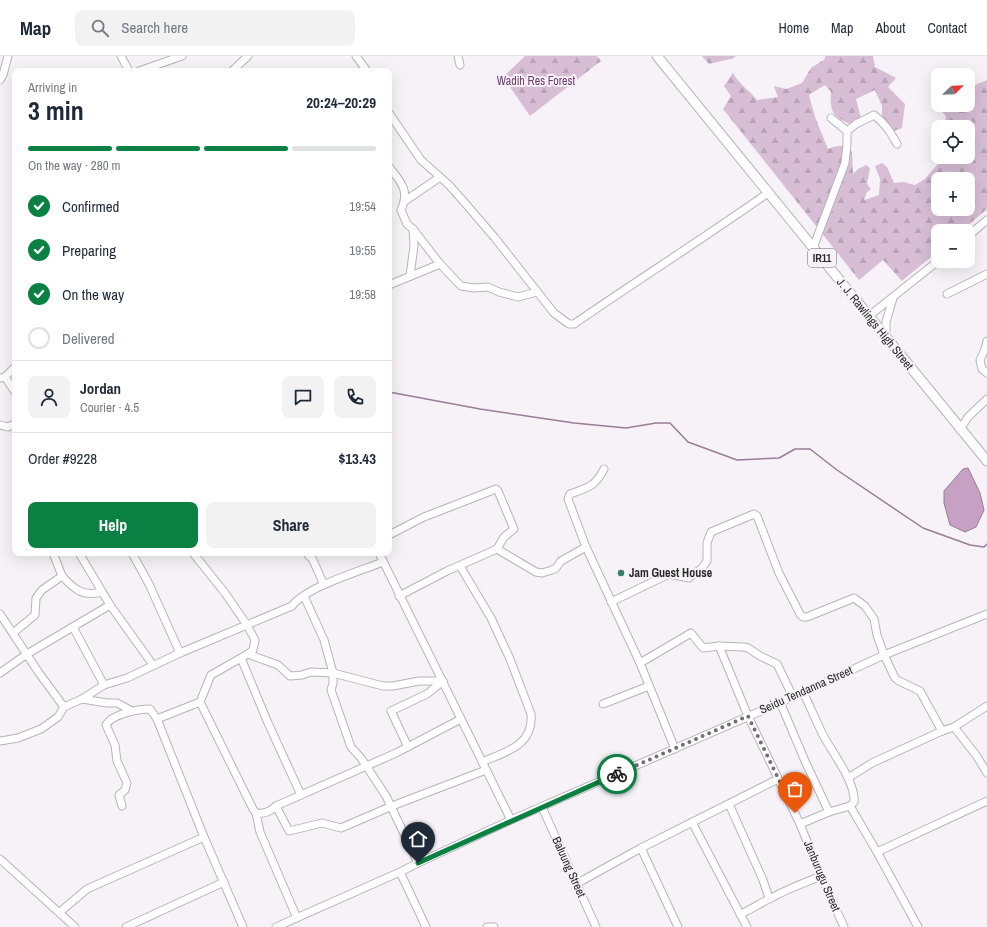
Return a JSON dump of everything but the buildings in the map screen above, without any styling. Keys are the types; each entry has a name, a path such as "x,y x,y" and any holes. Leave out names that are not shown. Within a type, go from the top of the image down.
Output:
{"main road":[{"name":"J. J. Rawlings High Street","path":"657,56 960,430 987,461"}],"street":[{"path":"0,80 3,75 8,56"},
{"path":"121,56 127,68"},
{"path":"148,68 182,56"},
{"path":"235,68 248,56"},
{"path":"356,56 365,68"},
{"path":"458,56 460,65"},
{"path":"847,131 856,124 874,116 880,120 892,134 897,144"},
{"path":"814,248 845,163 848,144 847,131 831,118"},
{"path":"392,119 421,160 466,203 536,292 554,313 569,324 574,324 649,272 707,236 768,193"},
{"path":"392,171 404,188 405,200 401,210 407,224 413,229 440,264 461,286 474,288 488,287 518,297 536,292"},
{"path":"405,200 440,177"},
{"path":"975,230 987,220"},
{"path":"410,276 414,246 413,229"},
{"path":"392,284 440,264"},
{"path":"869,316 931,267"},
{"path":"947,294 987,274"},
{"path":"886,338 886,322 893,298"},
{"path":"987,341 980,360 982,369 987,373"},
{"path":"12,369 2,377 12,389"},
{"path":"960,430 968,417 987,399"},
{"path":"0,425 8,427 12,425"},
{"path":"604,469 599,479 591,486 570,494 568,499 586,547 640,663 676,749"},
{"path":"392,533 424,517 496,489 514,529 504,537 497,550 447,571 399,596"},
{"path":"612,602 669,574 689,578 702,568 707,561 707,543 711,532 754,514 757,516 779,573 803,617 807,617 854,598 857,599 865,606 874,619 877,635 884,655 895,678 920,691 942,731"},
{"path":"497,550 536,572 542,572 556,568 561,561 586,547"},
{"path":"54,556 62,576 75,590 93,594 102,592"},
{"path":"81,556 110,605 153,665"},
{"path":"134,556 149,584 180,653"},
{"path":"157,719 200,702 211,674 253,650 255,640 247,625 225,593 195,556"},
{"path":"308,556 312,558 324,585"},
{"path":"380,556 511,820"},
{"path":"0,741 18,738 41,729 58,717 64,708 104,685 127,678 180,653 292,606 296,601 324,585 383,562"},
{"path":"460,566 491,618 510,659 531,714 532,722 528,735 516,747 482,762"},
{"path":"14,634 35,615 36,598 42,590 62,576"},
{"path":"304,596 324,640 333,673 331,690 351,747 361,758 392,806 418,863"},
{"path":"0,673 27,654 110,605"},
{"path":"0,614 38,673 64,708"},
{"name":"Seidu Tendanna Street","path":"276,927 294,922 511,820 676,749 884,655 987,614"},
{"path":"72,627 104,685"},
{"path":"640,663 691,633 703,648 719,646 743,647 748,648 760,656 774,662 779,667 793,697"},
{"name":"Janburugu Street","path":"719,646 748,716 800,824 844,927"},
{"path":"248,654 278,666 290,676 302,675 311,672 333,673 383,686 393,686 419,681 443,681"},
{"path":"241,658 268,723 301,795"},
{"path":"408,747 391,711 427,694 443,681"},
{"path":"603,704 649,686"},
{"path":"800,824 829,812 850,806 854,802 855,796 848,778 823,734 803,692"},
{"path":"82,699 117,703 132,711"},
{"path":"200,702 256,813 260,832 294,922"},
{"path":"780,702 829,812"},
{"path":"848,778 872,763 954,726 987,706"},
{"path":"122,806 119,795 125,790 127,783 118,761 115,745 106,725 108,721 139,708 150,709 157,719 204,837 243,927"},
{"path":"256,813 267,813 276,806 408,747 461,719"},
{"path":"954,726 976,755 987,773"},
{"path":"276,806 289,830 322,823 340,828 392,806 486,770"},
{"path":"576,884 641,848 778,779"},
{"path":"877,852 987,801"},
{"path":"728,804 763,880 769,898"},
{"path":"850,806 918,927"},
{"name":"Baluung Street","path":"542,807 596,927"},
{"path":"692,822 747,927"},
{"path":"60,912 87,889 204,837"},
{"path":"641,848 678,927"},
{"path":"0,859 76,927"},
{"path":"400,872 426,927"},
{"path":"740,914 753,909 769,898 821,876"},
{"path":"126,927 224,882"},
{"path":"487,927 494,927"}],"green space":[{"name":"Wadih Res Forest","path":"525,56 597,56 601,61 530,116 503,77"},
{"path":"702,56 736,56 734,58 709,64"},
{"path":"825,56 873,56 875,67 896,78 888,87 905,104 902,128 894,131 882,117 882,106 875,90 856,99 861,118 850,124 836,116 833,112 831,92 825,85 809,95 815,117 828,149 844,146 852,152 853,174 858,169 866,165 870,168 867,184 871,189 867,192 864,200 879,195 880,179 875,166 882,163 887,167 894,183 903,182 915,185 925,179 931,172 931,216 975,216 975,172 931,172 938,164 975,164 975,120 945,120 946,116 942,112 975,112 975,85 987,80 987,209 969,224 931,224 931,257 902,281 883,260 859,280 723,109 731,96 724,86 733,73 757,100 778,97 774,86 786,89 802,83 811,68 825,59"}],"shaded area":[{"path":"968,468 980,493 984,510 976,527 965,532 950,525 944,503 944,491 963,469"}],"waterway":[{"path":"392,393 480,409 574,423 626,428 656,423 670,423 688,442 737,460 779,458 795,449 810,449 837,470 923,528 970,545 984,547 987,544"}],"way so far":[{"path":"617,774 748,716 795,813"}],"place":[{"name":"Jam Guest House","path":"621,573"}],"route":[{"path":"418,863 511,820 617,774"}]}
